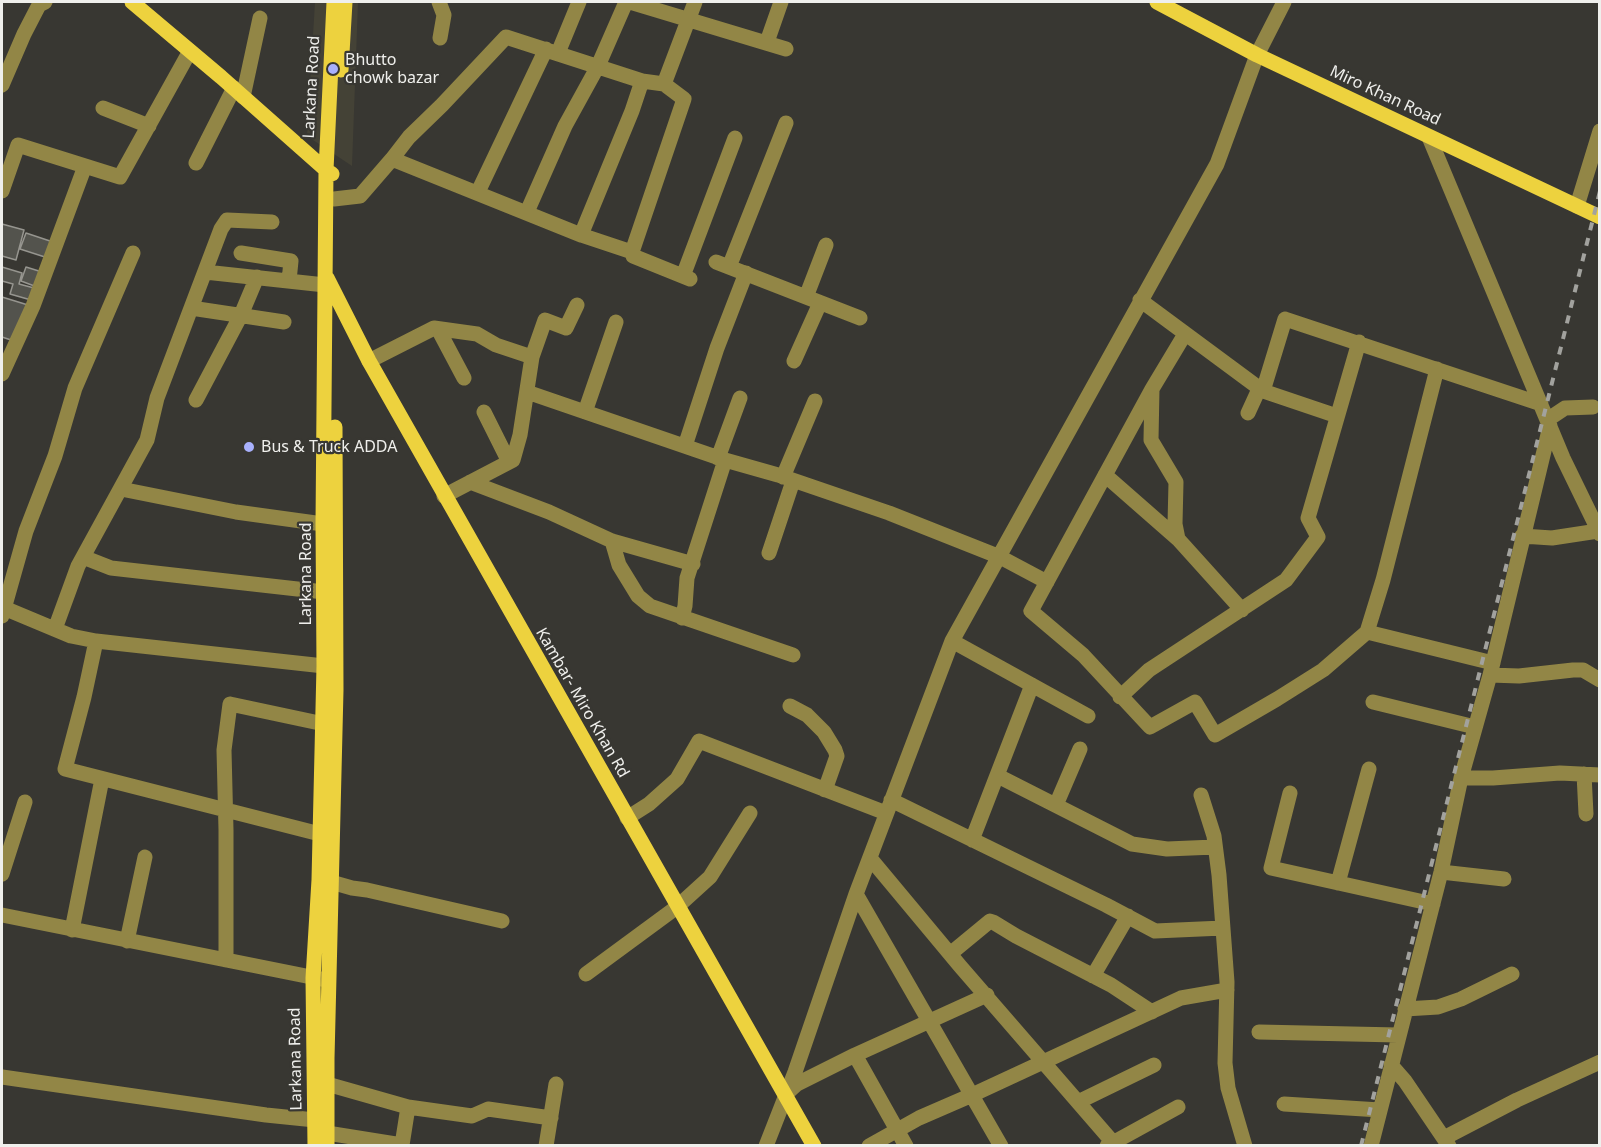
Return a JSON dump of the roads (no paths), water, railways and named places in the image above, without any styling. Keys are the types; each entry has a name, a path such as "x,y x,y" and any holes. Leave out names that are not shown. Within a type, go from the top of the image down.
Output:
{"main road":[{"path":"132,2 330,173"},
{"name":"Larkana Road","path":"327,1139 336,690 329,449 328,284 334,2"},
{"name":"Larkana Road","path":"328,284 334,199 330,173 345,2"},
{"name":"Miro Khan Road","path":"1157,2 1257,55 1599,217"},
{"name":"Kambar- Miro Khan Rd","path":"328,284 444,496 814,1146"},
{"name":"Larkana Road","path":"315,1146 313,978 324,724 323,524 329,449"}],"street":[{"path":"2,86 24,34 39,6 45,2"},
{"path":"439,2 444,15 441,38"},
{"path":"478,192 579,2"},
{"path":"527,212 565,126 598,66 628,2 786,49"},
{"path":"664,84 695,2"},
{"path":"767,42 781,2"},
{"path":"766,1146 888,806 901,778 952,641 1217,164 1257,55 1284,2"},
{"path":"196,163 239,93 260,18"},
{"path":"334,199 360,196 409,136 506,38 642,81 664,84 684,99 632,252"},
{"path":"2,191 18,145 120,177 190,51"},
{"path":"582,235 642,81"},
{"path":"103,108 149,126"},
{"path":"786,123 723,265 860,318"},
{"path":"1577,206 1599,131"},
{"path":"1429,137 1548,423 1595,512 1599,533 1552,538 1522,536"},
{"path":"392,159 582,235 632,252 633,256 687,277 735,138"},
{"path":"2,374 33,306 85,165"},
{"path":"55,629 83,557 147,440 157,398 221,230 227,220 272,222"},
{"path":"794,361 813,300 826,245"},
{"path":"133,253 75,388 55,456 26,531 3,612 71,636 96,641 324,666"},
{"path":"241,253 291,261 290,281"},
{"path":"205,273 328,284"},
{"path":"686,446 717,348 746,273"},
{"path":"196,400 241,315 257,277"},
{"path":"1140,300 1261,390 1337,416"},
{"path":"444,496 513,460 520,435 532,357 545,320 566,328 577,305"},
{"path":"192,308 284,322"},
{"path":"1248,412 1261,390 1285,319 1541,404"},
{"path":"585,412 616,322"},
{"path":"369,362 434,328 477,334 496,345 532,357"},
{"path":"438,329 464,378"},
{"path":"1185,334 1152,389 1030,611 1083,655 1149,727 1195,702 1215,735 1323,670 1367,632 1383,580 1437,369"},
{"path":"1120,697 1149,670 1286,580 1318,537 1308,518 1359,342"},
{"path":"1152,389 1151,440 1166,469 1176,482 1175,524 1178,539"},
{"path":"527,392 721,459 889,513 1000,557 1047,582"},
{"path":"682,618 687,578 693,564 740,398"},
{"path":"769,553 788,479 815,400"},
{"path":"1371,1146 1441,872 1461,778 1491,669 1548,423 1565,408 1593,406"},
{"path":"484,412 509,462"},
{"path":"1106,475 1178,539 1242,610"},
{"path":"470,482 549,512 612,541 693,564"},
{"path":"121,489 236,512 323,524"},
{"path":"612,541 619,564 638,596 650,606 793,656"},
{"path":"83,557 111,568 324,592"},
{"path":"1367,632 1519,676 1583,670 1599,680"},
{"path":"96,641 65,769 320,834"},
{"path":"952,641 1088,716"},
{"path":"972,840 1032,685"},
{"path":"1373,702 1475,727"},
{"path":"226,960 224,750 230,704 324,724"},
{"path":"790,706 807,715 824,732 835,750 837,756 825,790"},
{"path":"627,818 649,804 677,779 699,741 825,790 888,806 972,840 1155,931 1223,928"},
{"path":"1056,805 1080,749"},
{"path":"1338,883 1369,769"},
{"path":"1461,778 1560,773 1592,775 1586,814"},
{"path":"998,776 1132,844 1167,849 1215,847"},
{"path":"72,930 102,779"},
{"path":"1290,793 1271,868 1433,904"},
{"path":"1201,795 1215,847 1223,928 1227,990 1226,1071 1228,1088 1245,1146"},
{"path":"2,874 25,802"},
{"path":"586,974 677,907 710,878 750,813"},
{"path":"127,941 145,857"},
{"path":"870,858 1112,1145 1178,1107"},
{"path":"1441,872 1504,879"},
{"path":"331,882 502,921"},
{"path":"856,894 1001,1146"},
{"path":"2,915 329,981"},
{"path":"1092,976 1128,916"},
{"path":"950,954 990,921 1092,976 1152,1012"},
{"path":"1405,1009 1438,1007 1461,999 1512,974"},
{"path":"869,1146 919,1118 1181,998 1227,990"},
{"path":"786,1094 796,1084 987,995"},
{"path":"1259,1032 1398,1035"},
{"path":"855,1055 906,1146"},
{"path":"1391,1065 1405,1081 1446,1142 1516,1100 1599,1062"},
{"path":"1078,1102 1154,1065"},
{"path":"2,1077 315,1120"},
{"path":"327,1084 408,1107 472,1116 488,1109 550,1118"},
{"path":"546,1146 556,1084"},
{"path":"1284,1104 1380,1110"},
{"path":"327,1139 402,1145 408,1107"}],"railway":[{"path":"1361,1146 1600,191"}],"place":[{"name":"Bhutto chowk bazar","path":"333,69"},
{"name":"Bus & Truck ADDA","path":"249,447"}]}
